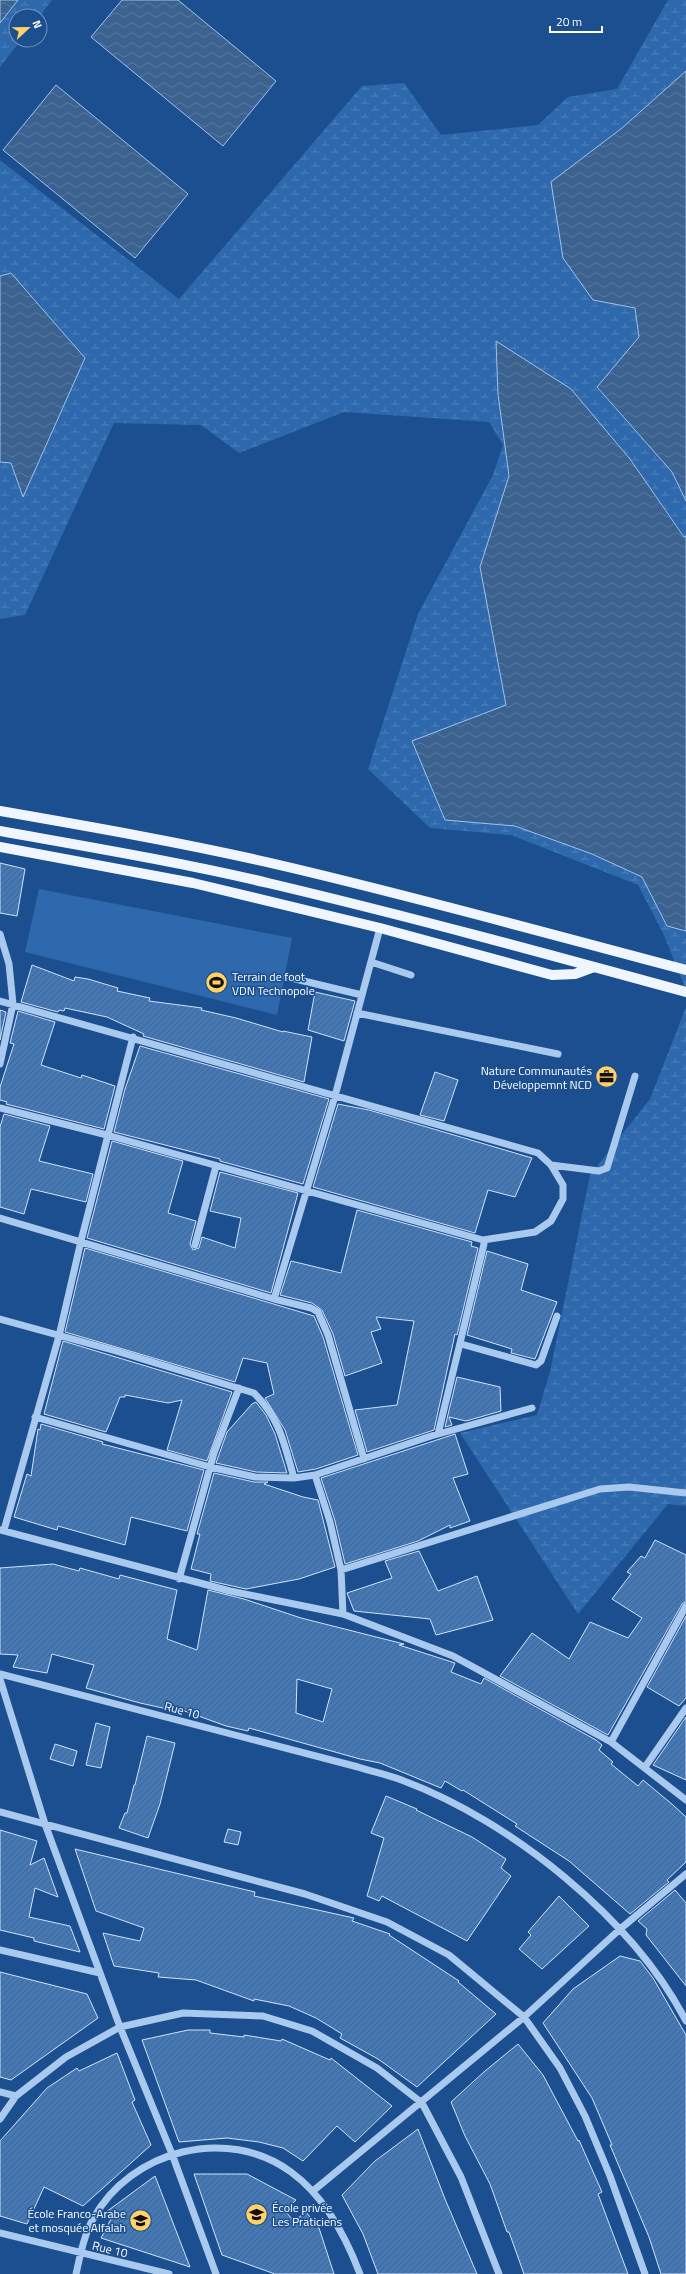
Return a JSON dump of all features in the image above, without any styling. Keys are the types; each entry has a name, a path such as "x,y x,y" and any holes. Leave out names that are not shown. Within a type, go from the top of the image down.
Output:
{"main road":[{"path":"0,811 130,833 274,864 473,913 686,970"},
{"path":"0,831 113,851 266,883 433,924 686,992"},
{"path":"0,848 193,883 380,928 552,975 575,974 594,967"}],"street":[{"path":"274,1300 335,1096 380,928"},
{"path":"0,934 9,964 13,1004 0,1064"},
{"path":"371,962 411,974"},
{"path":"288,977 362,995"},
{"path":"0,1001 133,1037 538,1153 550,1165 563,1185 564,1200 551,1220 535,1232 483,1240 107,1135 0,1108"},
{"path":"357,1013 558,1054"},
{"path":"133,1037 80,1241 59,1336 2,1530 230,1592 343,1614 453,1656 611,1742 686,1800"},
{"path":"550,1165 599,1171 607,1168 635,1076"},
{"path":"195,1245 216,1166"},
{"path":"0,1218 274,1300 310,1308 318,1312 328,1335 364,1459"},
{"path":"438,1434 461,1344 484,1244 483,1240"},
{"path":"461,1344 536,1365 541,1361 557,1316"},
{"path":"0,1319 254,1393 269,1408 282,1436 294,1478"},
{"path":"179,1579 210,1467 239,1388"},
{"path":"35,1417 210,1467 255,1477 294,1478 315,1475 438,1434 532,1408"},
{"path":"315,1475 330,1522 341,1570 343,1614"},
{"path":"341,1570 600,1489 629,1487 686,1493"},
{"path":"611,1742 686,1606"},
{"name":"Rue 10","path":"0,1674 358,1767 404,1781 451,1802 490,1823 543,1859 584,1895 620,1930 652,1968 676,2001 686,2021"},
{"path":"0,1679 45,1824 120,2027 172,2154 216,2274"},
{"path":"645,1767 686,1708"},
{"path":"0,1812 304,1894 387,1922 449,1955 524,2017 560,2068 585,2116 610,2176 645,2274"},
{"path":"313,2192 524,2017 620,1930 686,1874"},
{"path":"0,1950 100,1973"},
{"path":"0,2119 16,2096 66,2057 120,2027 183,2013 263,2016 312,2031 377,2068 422,2103 461,2176 499,2274"},
{"path":"0,2092 16,2096"},
{"path":"76,2274 81,2254 93,2220 113,2191 146,2165 172,2154 195,2149 226,2148 264,2156 292,2172 313,2192 340,2229 360,2274"},
{"name":"Rue 10","path":"0,2233 81,2254 169,2274"}],"green space":[{"path":"18,0 52,0 46,8 12,8"},
{"path":"668,0 686,0 686,71 622,128 593,300 635,308 639,337 597,388 672,472 686,501 686,536 685,537 630,459 571,389 498,394 509,476 480,567 506,705 445,820 515,826 592,854 643,877 667,926 686,931 686,990 663,933 638,885 511,835 430,828 368,769 418,614 493,475 503,445 489,422 344,412 239,453 201,425 114,423 25,615 0,619 0,462 11,463 23,496 85,358 11,273 0,276 0,160 179,299 362,86 404,83 441,135 538,125 568,97 617,89"},
{"path":"8,13 8,48 15,48 0,67 0,23"},
{"name":"Terrain de foot VDN Technopole","path":"39,889 292,938 277,1015 25,952"},
{"path":"686,1007 686,1506 668,1504 578,1614 460,1433 537,1415 550,1372 590,1175 650,1099"}],"water":[{"path":"0,0 18,0 12,8 8,8 8,13 0,23"},
{"path":"122,0 178,0 276,81 223,146 91,37"},
{"path":"686,71 686,501 672,472 597,387 639,337 635,308 593,300 563,258 551,182 622,128"},
{"path":"56,85 188,194 135,258 3,150"},
{"path":"11,273 85,358 23,497 11,463 0,462 0,276"},
{"path":"496,341 571,389 630,459 684,537 686,536 686,931 667,926 642,877 592,854 515,826 445,820 412,741 506,705 480,567 509,476 498,394"}],"building":[{"path":"0,863 25,869 17,916 0,913"},
{"path":"32,965 74,981 75,977 88,979 118,988 117,991 150,998 149,1001 202,1008 201,1010 236,1018 283,1032 312,1037 304,1082 143,1036 144,1034 107,1017 65,1008 64,1011 59,1010 58,1012 21,1002"},
{"path":"315,992 355,1001 344,1041 308,1030"},
{"path":"0,1010 6,1012 0,1040"},
{"path":"18,1011 55,1022 41,1065 81,1078 82,1075 115,1086 104,1129 6,1104 7,1102 0,1100 0,1087 14,1044 10,1043"},
{"path":"140,1046 329,1099 303,1184 220,1161 220,1159 114,1132 125,1089"},
{"path":"435,1072 458,1080 444,1121 420,1115"},
{"path":"338,1104 369,1110 532,1158 515,1197 488,1190 475,1233 313,1187"},
{"path":"4,1114 50,1126 39,1161 93,1174 86,1202 31,1189 24,1214 0,1207 0,1127"},
{"path":"112,1141 183,1161 168,1213 196,1221 190,1244 193,1250 199,1248 202,1237 235,1248 241,1218 210,1211 220,1172 298,1193 271,1293 87,1238"},
{"path":"357,1210 472,1242 471,1246 478,1248 457,1335 455,1334 434,1430 367,1452 355,1410 397,1405 414,1321 376,1317 381,1329 371,1332 382,1363 345,1376 333,1334 322,1310 312,1303 280,1295 291,1261 341,1273"},
{"path":"85,1248 314,1316 323,1337 358,1455 316,1469 298,1472 285,1430 265,1398 274,1394 267,1363 243,1358 235,1382 65,1332"},
{"path":"487,1251 528,1264 521,1290 557,1302 535,1359 511,1353 512,1349 467,1335"},
{"path":"63,1341 232,1392 207,1461 167,1450 182,1400 168,1403 125,1395 125,1397 120,1397 106,1432 44,1414"},
{"path":"457,1377 500,1387 501,1411 466,1421 449,1417 452,1425 445,1427"},
{"path":"256,1402 266,1415 275,1434 287,1473 256,1472 216,1463 227,1432 252,1404"},
{"path":"41,1424 103,1442 102,1444 204,1470 187,1531 131,1517 125,1545 58,1526 57,1530 14,1517 27,1474 31,1476 38,1429 40,1430"},
{"path":"455,1434 468,1474 453,1478 470,1521 450,1528 450,1525 418,1541 345,1564 335,1521 321,1478"},
{"path":"214,1473 254,1482 268,1482 264,1484 303,1497 318,1500 335,1567 299,1579 246,1589 210,1581 211,1574 191,1569 200,1534 197,1534"},
{"path":"655,1540 686,1555 686,1601 682,1604 608,1735 500,1676 532,1633 569,1659 590,1622 628,1638 642,1618 612,1599 631,1574 627,1572 641,1556 645,1558"},
{"path":"419,1551 438,1591 477,1576 493,1620 436,1635 430,1619 354,1611 347,1593 392,1578 385,1561"},
{"path":"53,1564 79,1571 80,1568 119,1579 120,1575 177,1590 167,1639 197,1650 208,1590 244,1599 301,1618 404,1644 399,1645 455,1663 451,1672 481,1684 484,1678 596,1740 602,1745 599,1750 613,1762 611,1764 638,1786 643,1780 673,1805 686,1817 686,1862 667,1880 669,1882 630,1914 569,1861 515,1826 517,1824 463,1790 462,1791 445,1781 441,1788 380,1763 360,1759 249,1728 248,1731 226,1726 182,1710 181,1712 140,1703 86,1688 94,1665 52,1654 47,1673 13,1667 18,1655 0,1654 0,1568","holes":["297,1679 332,1689 323,1722 296,1713"]},
{"path":"686,1616 686,1698 679,1706 647,1687"},
{"path":"686,1717 686,1780 653,1765"},
{"path":"96,1723 110,1727 101,1768 86,1765"},
{"path":"147,1736 175,1743 160,1804 148,1838 119,1828 125,1813 127,1813"},
{"path":"55,1744 77,1751 73,1766 50,1759"},
{"path":"386,1796 417,1809 416,1810 472,1837 506,1859 501,1868 511,1876 467,1941 382,1896 379,1901 367,1896 384,1838 371,1833"},
{"path":"228,1829 241,1832 238,1845 224,1842"},
{"path":"0,1830 37,1841 30,1865 44,1858 58,1897 35,1888 29,1917 70,1926 80,1952 34,1941 34,1938 0,1930"},
{"path":"75,1849 255,1892 254,1896 354,1918 352,1921 390,1934 389,1935 459,1981 458,1982 496,2014 417,2087 378,2059 340,2038 342,2034 316,2018 289,2006 254,1999 254,2001 196,1980 158,1977 159,1973 114,1966 103,1933 140,1941 144,1928 96,1911"},
{"path":"675,1890 686,1903 686,1986 646,1935 647,1929 638,1921"},
{"path":"559,1896 589,1926 542,1969 519,1949 531,1935 528,1932"},
{"path":"620,1956 640,1961 653,1978 686,2035 686,2274 661,2274 649,2237 592,2098 543,2023 573,1989"},
{"path":"0,1972 87,1994 98,2018 11,2080 0,2077"},
{"path":"188,2030 210,2030 210,2033 244,2037 244,2035 281,2041 282,2039 330,2060 331,2058 392,2106 355,2142 337,2126 303,2161 283,2148 259,2142 227,2138 179,2142 142,2040"},
{"path":"518,2044 543,2075 578,2141 579,2140 602,2192 598,2194 628,2274 524,2274 490,2184 465,2136 451,2102"},
{"path":"117,2053 135,2100 132,2102 151,2145 83,2206 44,2187 27,2224 0,2216 0,2141 47,2088 77,2068 79,2071"},
{"path":"418,2129 445,2199 477,2274 378,2274 363,2234 342,2195 375,2161"},
{"name":"École privée Les Praticiens","path":"194,2174 247,2174 296,2200 285,2211 294,2221 306,2212 319,2228 334,2274 275,2274 222,2255"},
{"name":"École Franco-Arabe et mosquée Alfalah","path":"155,2176 190,2267 101,2238 111,2219 102,2215"}],"place":[{"name":"Terrain de foot VDN Technopole","path":"217,983"},
{"name":"Nature Communautés Développemnt NCD","path":"607,1077"},
{"name":"École privée Les Praticiens","path":"257,2214"},
{"name":"École Franco-Arabe et mosquée Alfalah","path":"141,2220"}]}
